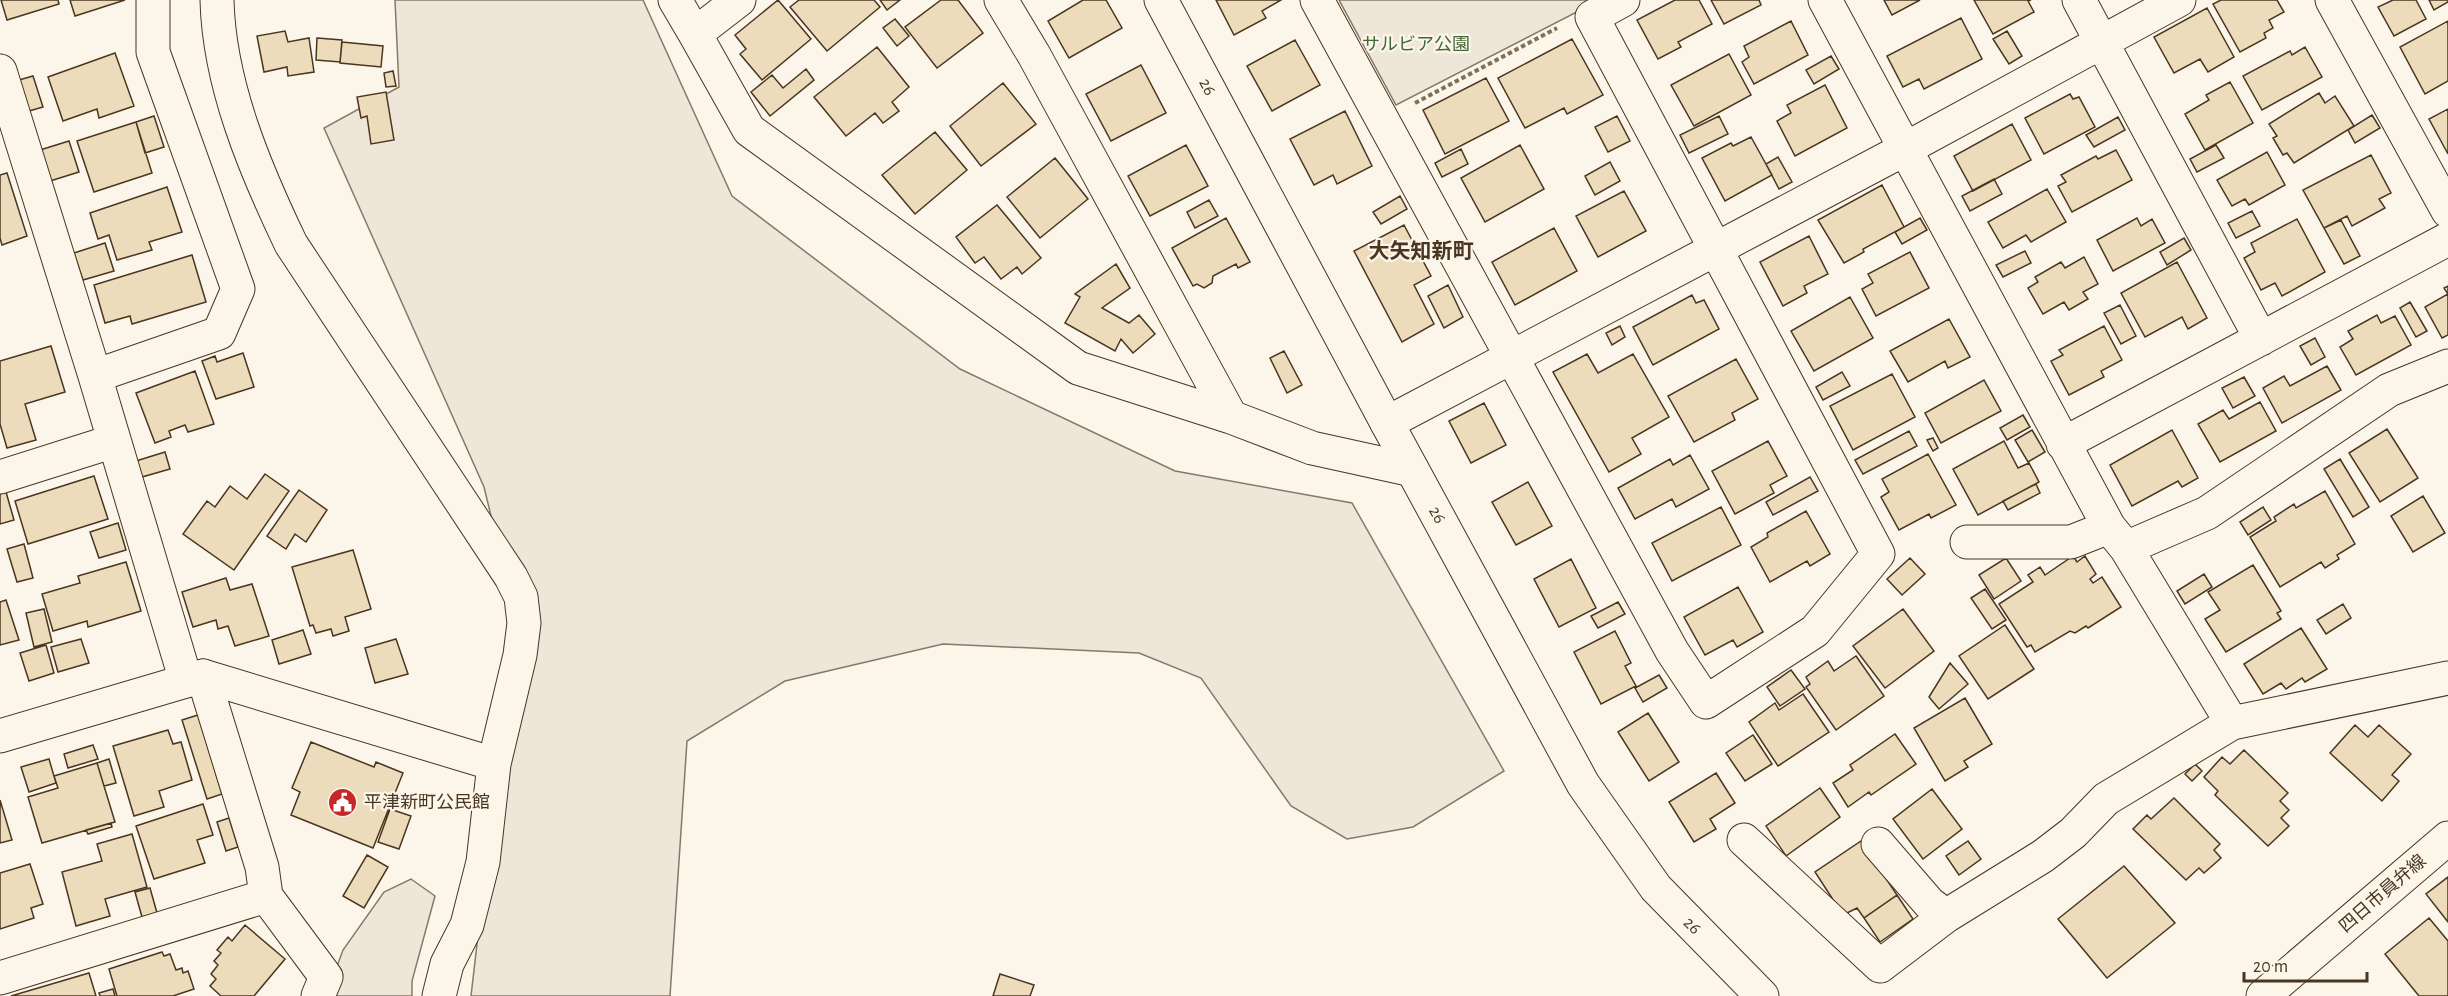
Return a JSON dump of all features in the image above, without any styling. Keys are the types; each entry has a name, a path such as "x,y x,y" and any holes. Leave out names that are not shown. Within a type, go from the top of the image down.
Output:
{"street":[{"path":"95,376 219,333 238,289 153,52 153,0"},
{"path":"217,0 218,30 241,121 272,205 291,244 512,577 521,597 524,623 520,655 494,764 483,861 467,925 447,964 439,996"},
{"path":"675,0 749,130 1078,368 1231,417 1312,448 1412,470"},
{"path":"695,34 739,0"},
{"path":"1001,0 1034,55 1231,417"},
{"name":"26","path":"1161,0 1583,784 1656,888 1762,996"},
{"path":"1317,0 1672,651 1706,702 1815,631 1878,554 1592,17 1623,0"},
{"path":"1825,0 2063,444 2232,723"},
{"path":"2079,0 2261,339"},
{"path":"1387,423 1905,149 2179,0"},
{"path":"2332,0 2448,212"},
{"path":"0,71 114,441 194,678 262,867 266,896 326,977 318,996"},
{"path":"2063,444 2448,239"},
{"path":"1967,542 2071,542 2118,538 2207,513 2389,390 2448,366"},
{"path":"0,477 114,441"},
{"path":"0,736 194,678 494,764"},
{"path":"1744,840 1880,966 1946,915 2043,856 2073,833 2106,799 2232,723 2448,678"},
{"name":"四日市員弁線","path":"2263,996 2448,838"},
{"path":"1878,844 1929,903 1946,915"},
{"path":"0,978 266,896"}],"path":[{"path":"1382,120 1570,21 1592,17"}],"green space":[{"path":"395,0 643,0 732,196 960,369 1175,471 1352,503 1504,771 1413,827 1347,839 1291,806 1201,678 1139,653 943,644 785,681 687,741 670,996 471,996 515,615 484,487 324,128 399,87"},
{"name":"サルビア公園","path":"1339,0 1600,0 1396,105"},
{"path":"411,879 435,896 412,981 412,996 326,996 343,950 384,892"}],"building":[{"path":"1,0 58,0 59,4 7,20"},
{"path":"70,0 125,0 75,16"},
{"path":"778,0 811,39 762,80 740,54 746,49 735,35"},
{"path":"799,0 874,0 880,7 827,51 790,7"},
{"path":"880,0 900,0 887,10"},
{"path":"941,0 958,0 983,33 937,68 905,27"},
{"path":"1083,0 1106,0 1122,28 1069,58 1048,21"},
{"path":"1216,0 1281,0 1262,11 1266,18 1234,35"},
{"path":"1675,0 1699,0 1712,24 1678,42 1681,47 1658,59 1637,20"},
{"path":"1711,0 1759,0 1761,5 1724,24"},
{"path":"1884,0 1920,0 1892,15"},
{"path":"1974,0 2031,0 2028,1 2034,12 1993,34"},
{"path":"2221,0 2277,0 2284,12 2269,20 2273,28 2264,33 2266,38 2240,52 2213,4"},
{"path":"2393,0 2416,0 2426,19 2394,36 2378,7"},
{"path":"2429,0 2448,0 2448,2 2434,10"},
{"path":"2207,8 2234,57 2208,72 2200,59 2174,73 2154,37"},
{"path":"1961,18 1982,59 1924,89 1919,79 1903,87 1887,56"},
{"path":"895,19 909,36 897,46 883,28"},
{"path":"1791,21 1808,55 1754,84 1742,62 1749,57 1744,46"},
{"path":"2448,21 2448,81 2425,94 2400,47"},
{"path":"285,31 288,42 309,38 314,72 288,76 287,67 264,72 257,36"},
{"path":"2007,31 2022,56 2009,64 1993,39"},
{"path":"317,38 342,40 340,62 316,60"},
{"path":"1572,39 1603,95 1567,114 1564,108 1525,128 1498,78"},
{"path":"1295,40 1320,85 1272,111 1247,66"},
{"path":"342,42 383,46 381,67 340,63"},
{"path":"877,47 909,87 892,102 899,111 883,123 875,113 846,136 814,97"},
{"path":"2305,47 2322,77 2262,110 2243,76 2290,51 2292,55"},
{"path":"115,53 134,106 99,118 97,109 63,121 48,77"},
{"path":"1729,54 1751,95 1694,126 1671,85"},
{"path":"1831,56 1839,69 1814,84 1806,70"},
{"path":"1141,65 1166,113 1111,141 1086,94"},
{"path":"806,69 814,80 770,116 751,92 772,75 783,88"},
{"path":"393,71 396,86 386,87 384,73"},
{"path":"33,76 43,107 29,111 19,80"},
{"path":"1486,78 1509,121 1445,154 1423,110"},
{"path":"2230,82 2253,123 2205,150 2185,114 2209,100 2206,95"},
{"path":"1003,83 1036,124 981,166 950,126"},
{"path":"1825,85 1847,128 1795,156 1777,121 1791,113 1787,105"},
{"path":"386,92 394,140 371,144 367,116 361,118 357,97"},
{"path":"2319,93 2325,103 2335,96 2354,126 2294,163 2287,153 2283,155 2273,138 2277,136 2269,124"},
{"path":"2070,94 2073,99 2079,97 2095,127 2044,154 2025,118"},
{"path":"2448,109 2448,154 2429,119"},
{"path":"1345,111 1372,166 1337,184 1333,175 1314,185 1290,139"},
{"path":"2372,115 2380,128 2355,143 2348,130"},
{"path":"154,116 164,147 145,153 136,122"},
{"path":"1617,116 1630,141 1608,152 1595,127"},
{"path":"1719,116 1728,134 1689,153 1680,135"},
{"path":"2118,117 2125,130 2094,147 2086,135"},
{"path":"136,122 152,173 94,192 77,141"},
{"path":"2012,124 2031,160 1973,191 1954,156"},
{"path":"935,132 967,170 915,214 882,175"},
{"path":"1751,137 1772,175 1725,201 1702,158 1731,143 1733,146"},
{"path":"69,141 79,172 50,181 40,150"},
{"path":"1186,145 1208,186 1150,216 1128,176"},
{"path":"1520,145 1544,189 1485,222 1461,178"},
{"path":"2216,145 2224,158 2197,172 2190,159"},
{"path":"1461,149 1468,164 1442,177 1435,163"},
{"path":"2116,150 2132,180 2072,212 2058,186 2066,182 2061,175 2096,156 2098,159"},
{"path":"2267,152 2285,185 2249,205 2245,199 2232,206 2217,180"},
{"path":"2371,155 2391,193 2379,199 2385,208 2352,226 2347,216 2324,228 2303,190"},
{"path":"1778,157 1792,182 1779,189 1766,164"},
{"path":"1055,158 1088,199 1040,238 1007,197"},
{"path":"1610,162 1620,181 1595,195 1585,176"},
{"path":"7,173 27,236 2,245 0,175"},
{"path":"1994,179 2002,194 1970,211 1962,196"},
{"path":"1882,185 1904,227 1863,249 1864,252 1844,263 1818,220"},
{"path":"167,187 182,232 149,242 152,250 117,260 109,235 98,239 90,213"},
{"path":"2047,189 2066,222 2031,242 2026,235 2003,248 1988,222"},
{"path":"1624,191 1646,231 1598,257 1576,216"},
{"path":"1400,196 1407,209 1381,224 1373,212"},
{"path":"1209,200 1218,216 1195,228 1187,212"},
{"path":"997,205 1041,258 1022,274 1017,267 1001,279 984,257 975,263 956,237"},
{"path":"2252,211 2260,226 2236,238 2228,223"},
{"path":"1226,218 1250,262 1238,268 1236,264 1213,276 1212,283 1204,288 1197,284 1193,286 1172,248"},
{"path":"1920,218 1927,230 1902,244 1895,232"},
{"path":"2137,218 2141,226 2152,219 2165,243 2113,271 2097,240"},
{"path":"2297,219 2325,272 2282,296 2275,283 2261,290 2244,258 2255,252 2251,243"},
{"path":"2341,220 2360,256 2344,264 2324,228"},
{"path":"1404,225 1431,276 1414,285 1434,324 1402,342 1354,251"},
{"path":"1554,228 1577,271 1515,305 1492,262"},
{"path":"1809,236 1828,274 1804,286 1807,293 1783,306 1760,262"},
{"path":"2184,238 2191,250 2167,265 2160,252"},
{"path":"105,243 114,271 83,280 74,253"},
{"path":"2025,251 2031,263 2003,277 1996,265"},
{"path":"1910,252 1929,288 1876,316 1862,289 1873,283 1868,274"},
{"path":"192,255 206,302 132,324 130,316 105,323 94,285"},
{"path":"2084,257 2098,284 2083,292 2088,299 2069,310 2064,302 2043,314 2028,288 2038,282 2035,277 2061,262 2065,268"},
{"path":"2177,262 2207,318 2188,329 2182,317 2145,337 2121,293"},
{"path":"1116,264 1130,288 1102,308 1129,323 1139,315 1155,334 1133,353 1121,339 1115,351 1065,323 1080,297 1075,294"},
{"path":"1448,285 1463,317 1444,328 1428,296"},
{"path":"2448,294 2448,335 2442,338 2425,307"},
{"path":"1692,295 1696,303 1704,300 1719,329 1653,365 1633,327"},
{"path":"1850,297 1873,338 1814,371 1791,331"},
{"path":"2410,302 2427,331 2416,337 2400,308"},
{"path":"2120,305 2136,336 2121,344 2104,313"},
{"path":"2377,315 2381,323 2395,316 2411,345 2356,375 2340,347 2353,339 2348,331"},
{"path":"1949,319 1970,357 1948,368 1945,361 1908,382 1890,351"},
{"path":"1620,326 1625,337 1612,345 1606,333"},
{"path":"2104,326 2122,360 2101,371 2104,377 2069,395 2051,361 2063,355 2059,350"},
{"path":"2315,338 2325,357 2311,365 2300,346"},
{"path":"51,346 65,392 25,404 36,440 7,448 0,424 0,361"},
{"path":"1284,351 1302,385 1287,393 1270,358"},
{"path":"243,353 254,387 216,399 202,361 215,356 217,362"},
{"path":"1587,354 1598,373 1633,354 1669,417 1632,438 1641,454 1609,472 1553,372"},
{"path":"1736,359 1758,399 1732,413 1735,420 1694,442 1668,396"},
{"path":"2327,366 2341,390 2282,423 2263,388 2284,376 2290,386"},
{"path":"195,371 214,424 188,432 185,425 169,431 171,437 155,443 136,393"},
{"path":"1842,372 1850,386 1823,400 1816,387"},
{"path":"1892,374 1915,417 1853,450 1830,406"},
{"path":"2244,377 2255,396 2233,408 2222,388"},
{"path":"1984,380 2001,411 1941,443 1925,413"},
{"path":"2260,402 2276,431 2220,462 2198,424 2223,410 2229,419"},
{"path":"1484,403 1506,445 1471,463 1449,421"},
{"path":"2023,415 2030,427 2007,440 2000,428"},
{"path":"2387,429 2418,478 2380,502 2349,453"},
{"path":"2032,430 2045,452 2028,462 2015,440"},
{"path":"2172,430 2198,478 2182,487 2178,481 2132,506 2110,465"},
{"path":"1909,431 1917,446 1863,474 1855,460"},
{"path":"1933,438 1938,448 1933,451 1927,440"},
{"path":"1768,441 1787,476 1770,485 1774,493 1735,514 1712,471"},
{"path":"2004,441 2018,468 2029,463 2039,482 1978,515 1953,469"},
{"path":"165,452 170,469 142,477 136,461"},
{"path":"1928,454 1956,505 1931,518 1929,514 1899,530 1881,497 1889,492 1882,479"},
{"path":"1690,455 1709,489 1676,507 1672,499 1635,519 1618,488 1670,459 1673,465"},
{"path":"2340,459 2369,507 2353,517 2324,469"},
{"path":"265,474 289,491 234,570 183,534 207,501 215,507 230,486 247,499"},
{"path":"94,476 108,519 28,544 15,501"},
{"path":"1810,477 1818,491 1773,515 1766,502"},
{"path":"1528,482 1552,526 1516,545 1492,502"},
{"path":"2036,484 2040,493 2008,510 2003,501"},
{"path":"299,490 327,510 306,542 295,534 286,549 267,536"},
{"path":"2325,491 2355,544 2337,555 2339,559 2325,568 2321,562 2280,587 2250,537 2276,521 2274,517 2294,504 2296,508"},
{"path":"6,492 14,520 0,524 0,494"},
{"path":"2423,496 2445,533 2413,552 2391,516"},
{"path":"1721,507 1741,545 1672,581 1652,543"},
{"path":"2263,507 2271,520 2248,535 2240,522"},
{"path":"1806,511 1830,554 1810,566 1807,561 1770,582 1751,547 1768,537 1767,533"},
{"path":"118,523 126,550 99,558 90,532"},
{"path":"24,544 33,578 17,582 7,549"},
{"path":"353,550 371,609 345,617 349,631 333,636 331,629 316,633 313,625 310,626 292,567"},
{"path":"2073,556 2077,562 2085,556 2096,574 2090,579 2093,583 2102,577 2121,607 2088,628 2086,626 2075,633 2070,631 2035,652 2031,645 2027,647 1999,604 2033,582 2028,575 2040,567 2045,575"},
{"path":"1910,558 1925,574 1902,595 1887,579"},
{"path":"2006,558 2021,581 1994,599 1979,575"},
{"path":"1571,559 1596,608 1559,627 1534,579"},
{"path":"126,562 141,611 88,627 87,621 53,631 42,594 80,583 78,576"},
{"path":"2253,565 2281,611 2277,613 2281,619 2226,652 2205,619 2220,610 2208,592"},
{"path":"2204,574 2212,587 2185,604 2177,591"},
{"path":"226,578 230,590 252,584 269,636 235,646 228,626 218,629 216,620 193,627 182,592"},
{"path":"1738,587 1763,632 1737,647 1733,640 1705,655 1684,617"},
{"path":"1985,589 2006,620 1992,629 1971,598"},
{"path":"6,600 19,640 0,645 0,602"},
{"path":"1618,602 1625,614 1598,628 1591,616"},
{"path":"2343,604 2351,618 2326,634 2317,620"},
{"path":"44,609 52,642 34,647 26,613"},
{"path":"1903,609 1934,651 1885,688 1853,646"},
{"path":"2005,625 2034,669 1988,699 1959,656"},
{"path":"2301,628 2327,669 2305,682 2302,678 2286,689 2281,683 2263,694 2244,664"},
{"path":"303,630 311,654 279,664 272,640"},
{"path":"1615,631 1631,663 1625,666 1636,686 1601,704 1574,652"},
{"path":"81,639 89,663 58,672 51,647"},
{"path":"396,639 408,674 375,683 365,648"},
{"path":"46,645 54,673 29,681 20,653"},
{"path":"1856,656 1884,696 1836,730 1806,687 1810,684 1806,677 1828,661 1834,671"},
{"path":"1950,663 1968,684 1939,709 1929,697"},
{"path":"1791,670 1805,689 1780,706 1767,687"},
{"path":"1659,675 1667,688 1643,702 1635,688"},
{"path":"1803,694 1829,732 1778,766 1749,722 1775,703 1779,710"},
{"path":"1965,698 1992,744 1964,761 1968,767 1945,781 1914,728"},
{"path":"1648,713 1679,762 1649,781 1618,732"},
{"path":"198,715 222,794 207,799 182,720"},
{"path":"2355,725 2368,737 2379,725 2411,754 2392,775 2399,781 2382,801 2330,753"},
{"path":"168,730 173,744 181,742 192,780 159,791 164,807 134,816 113,746"},
{"path":"1895,734 1916,764 1871,795 1869,792 1848,807 1833,783 1853,770 1850,765"},
{"path":"1753,735 1772,764 1745,781 1726,753"},
{"name":"平津新町公民館","path":"311,742 374,767 376,762 403,773 373,848 291,815 300,792 292,788"},
{"path":"93,745 98,759 68,768 64,754"},
{"path":"2244,750 2288,793 2280,801 2289,810 2281,818 2289,826 2268,846 2215,795 2218,791 2204,777 2222,757 2230,764"},
{"path":"49,759 56,783 29,792 21,767"},
{"path":"109,759 116,783 104,786 97,763"},
{"path":"97,763 115,822 42,843 28,797 58,788 54,776"},
{"path":"2195,764 2202,771 2192,781 2185,774"},
{"path":"1716,773 1735,803 1710,819 1716,829 1694,842 1669,802"},
{"path":"1820,788 1840,817 1786,856 1766,826"},
{"path":"1932,789 1962,829 1923,859 1893,819"},
{"path":"2174,798 2220,844 2214,850 2221,858 2204,873 2199,868 2186,880 2133,829 2147,815 2151,819"},
{"path":"0,800 12,840 0,843"},
{"path":"203,804 213,835 197,840 205,863 154,879 136,826"},
{"path":"390,809 411,816 399,849 378,842"},
{"path":"229,818 238,847 226,851 217,822"},
{"path":"111,823 112,827 88,834 86,830"},
{"path":"132,834 147,887 105,899 110,916 76,926 62,872 102,861 97,844"},
{"path":"1861,841 1897,895 1864,918 1857,908 1843,915 1815,872"},
{"path":"1968,841 1981,859 1959,875 1946,856"},
{"path":"367,855 388,867 364,908 343,896"},
{"path":"30,864 43,904 31,908 34,918 0,929 0,873"},
{"path":"2124,866 2175,923 2107,978 2058,919"},
{"path":"2448,877 2448,922 2426,894"},
{"path":"150,888 157,913 142,917 135,892"},
{"path":"1897,895 1913,919 1880,942 1864,918"},
{"path":"2429,918 2448,941 2448,996 2419,996 2385,954"},
{"path":"245,925 285,959 254,996 221,996 210,986 216,979 211,974 218,965 214,961 221,953 217,950 228,937 232,941"},
{"path":"162,952 164,956 170,954 176,970 182,968 183,973 188,971 194,989 173,996 117,996 109,969"},
{"path":"89,973 96,996 11,996"},
{"path":"1000,974 1034,985 1030,996 993,996"},
{"path":"113,989 115,996 100,996 99,993"}],"place":[{"name":"平津新町公民館","path":"343,803"}],"district":[{"name":"大矢知新町","path":"1421,251"}]}
